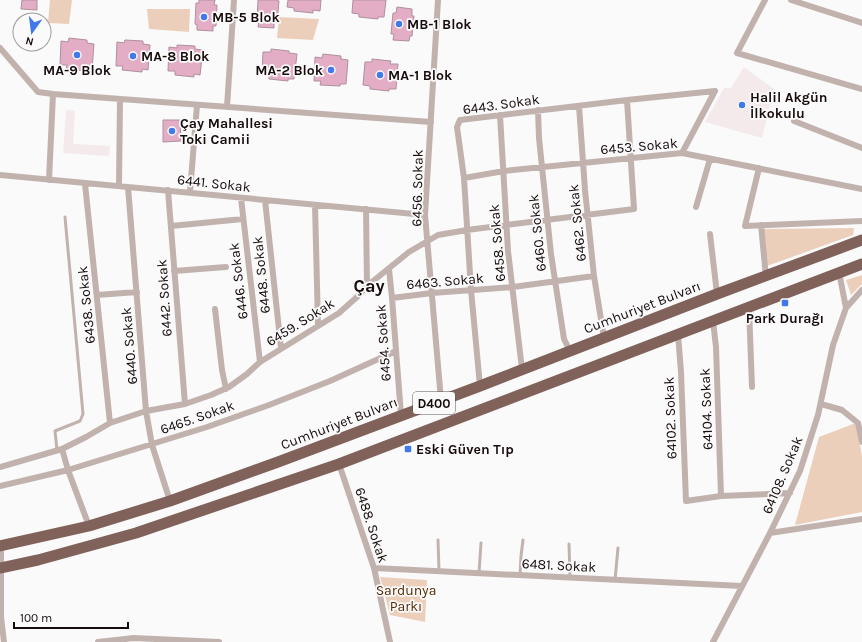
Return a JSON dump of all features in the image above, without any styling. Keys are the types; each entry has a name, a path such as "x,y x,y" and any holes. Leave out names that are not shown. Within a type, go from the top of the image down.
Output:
{"highway":[{"name":"Cumhuriyet Bulvarı","path":"0,546 89,526 170,501 480,386 717,294 766,277 862,238"},
{"name":"D400","path":"1,568 38,560 136,533 340,464 862,264"}],"street":[{"path":"227,107 234,0"},
{"name":"6456. Sokak","path":"438,0 426,215 441,400"},
{"path":"765,0 737,53 862,89"},
{"path":"791,0 862,23"},
{"path":"0,48 38,92 431,122"},
{"name":"6443. Sokak","path":"480,386 471,290 464,178 457,127 458,122 460,120 538,110 715,91 682,154"},
{"path":"49,180 53,94"},
{"path":"119,186 120,99"},
{"path":"627,100 631,158"},
{"path":"190,192 197,105"},
{"name":"6462. Sokak","path":"579,106 594,276 604,338"},
{"name":"6460. Sokak","path":"538,110 539,138 554,282 564,339 570,351"},
{"name":"6458. Sokak","path":"500,115 508,252 522,369"},
{"path":"794,121 862,148"},
{"name":"6453. Sokak","path":"464,178 504,171 682,154 862,189"},
{"name":"6459. Sokak","path":"0,467 60,449 86,437 110,423 146,411 184,404 212,395 226,388 281,348 339,313 367,286 409,252 438,236 467,230 588,216 634,209 631,158"},
{"path":"696,207 710,159"},
{"path":"759,168 745,226 862,221"},
{"name":"6441. Sokak","path":"0,175 426,215"},
{"name":"6438. Sokak","path":"85,184 110,423"},
{"name":"6440. Sokak","path":"128,187 146,411 152,445 170,501"},
{"name":"6442. Sokak","path":"168,190 184,404"},
{"name":"6446. Sokak","path":"241,198 260,362"},
{"name":"6448. Sokak","path":"265,200 281,348"},
{"path":"315,205 318,325"},
{"path":"366,209 367,286"},
{"path":"170,226 243,219"},
{"path":"761,225 766,277"},
{"path":"710,234 717,294"},
{"path":"174,271 226,267"},
{"name":"6454. Sokak","path":"389,269 401,415"},
{"path":"839,272 846,308"},
{"name":"6463. Sokak","path":"392,298 432,293 513,287 594,276"},
{"path":"846,308 862,290"},
{"path":"97,295 137,292"},
{"path":"215,308 222,370 226,388"},
{"path":"749,308 752,387"},
{"name":"64108. Sokak","path":"713,642 770,533 800,471 821,404 833,345 846,308"},
{"name":"64104. Sokak","path":"713,321 716,347 721,496"},
{"name":"64102. Sokak","path":"678,334 686,501 721,496"},
{"name":"6465. Sokak","path":"0,486 68,470 152,445 269,405 330,381 396,351"},
{"path":"821,404 842,410 858,423 862,442"},
{"path":"60,449 89,526"},
{"name":"6488. Sokak","path":"340,464 374,568 390,642"},
{"path":"721,496 790,493"},
{"path":"770,533 862,519"},
{"path":"0,546 1,616 4,642"},
{"name":"6481. Sokak","path":"374,568 742,586"},
{"path":"98,642 134,638 219,642"}],"lane":[{"path":"60,449 55,431 80,421 83,414 65,217"},
{"path":"438,540 439,571"},
{"path":"520,575 523,540"},
{"path":"479,573 481,543"},
{"path":"569,544 570,578"},
{"path":"615,580 618,548"}],"shaded area":[{"name":"Halil Akgün İlkokulu","path":"744,67 774,89 762,138 705,122 724,88 731,88"},
{"path":"66,110 75,111 73,144 110,146 109,156 63,153"}],"green space":[{"path":"50,0 72,0 69,24 52,23 52,12 49,12"},
{"path":"147,9 190,9 189,32 149,29"},
{"path":"279,17 319,19 313,40 277,38"},
{"path":"854,228 853,235 767,266 763,229"},
{"path":"862,275 862,284 851,295 846,280"},
{"path":"856,423 862,456 862,512 795,525 819,437"},
{"name":"Sardunya Parkı","path":"380,577 427,580 425,622 390,615"}],"building":[{"path":"22,0 37,0 37,10 21,9"},
{"name":"MB-5 Blok","path":"199,0 215,0 214,5 217,5 216,26 213,26 213,31 197,30 197,25 195,24 196,3 199,3"},
{"path":"258,0 279,1 277,23 274,22 274,28 258,27"},
{"path":"288,0 321,0 320,11 313,10 313,13 294,11 294,8 287,7"},
{"path":"353,0 386,0 384,17 378,17 378,19 359,17 359,14 352,13"},
{"name":"MB-1 Blok","path":"397,7 412,9 412,16 414,16 412,36 410,36 409,41 393,40 394,34 391,34 393,13 396,13"},
{"name":"MA-9 Blok","path":"69,38 87,40 87,43 94,44 92,69 86,68 86,71 66,69 67,65 60,65 61,41 68,42"},
{"name":"MA-8 Blok","path":"125,40 143,41 143,44 150,45 148,70 142,69 142,72 122,70 123,66 116,66 117,42 124,43"},
{"path":"177,45 195,46 195,49 203,50 200,75 194,74 194,77 175,75 175,71 168,71 169,47 177,48"},
{"path":"271,49 289,51 289,53 297,54 294,79 288,79 288,81 269,79 269,76 262,75 263,52 271,52"},
{"name":"MA-2 Blok","path":"323,54 341,56 341,59 348,60 346,84 340,84 340,86 320,85 321,81 314,81 315,57 322,58"},
{"name":"MA-1 Blok","path":"372,59 391,61 390,64 398,64 396,89 389,89 389,91 370,89 370,86 363,85 365,62 372,62"},
{"name":"Çay Mahallesi Toki Camii","path":"163,120 180,120 181,141 163,142"}],"place":[{"name":"MB-5 Blok","path":"204,17"},
{"name":"MB-1 Blok","path":"399,24"},
{"name":"MA-9 Blok","path":"77,55"},
{"name":"MA-8 Blok","path":"133,56"},
{"name":"MA-2 Blok","path":"331,70"},
{"name":"MA-1 Blok","path":"380,75"},
{"name":"Halil Akgün İlkokulu","path":"742,105"},
{"name":"Çay Mahallesi Toki Camii","path":"172,131"},
{"name":"Park Durağı","path":"785,303"},
{"name":"Eski Güven Tıp","path":"408,449"}],"district":[{"name":"Çay","path":"369,286"}]}
